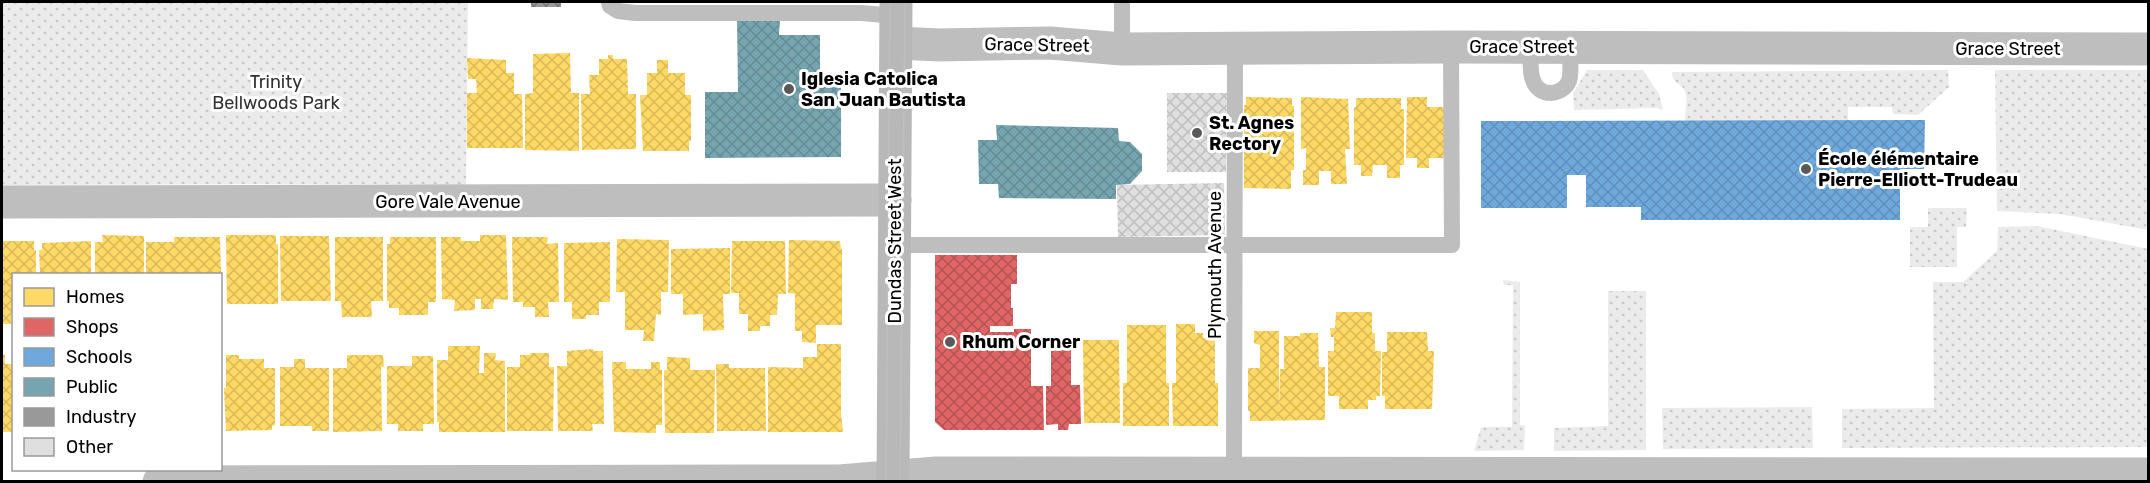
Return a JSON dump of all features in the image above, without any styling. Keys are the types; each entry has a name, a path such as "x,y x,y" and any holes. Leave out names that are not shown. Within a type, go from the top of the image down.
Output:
{"main road":[{"name":"Dundas Street West","path":"893,479 897,20"}],"street":[{"name":"Grace Street","path":"897,20 939,45 1050,43 1122,48 2148,49"},
{"name":"Gore Vale Avenue","path":"2,202 895,200"},
{"path":"159,482 840,481 893,479 936,473 1234,477 1729,478 2148,474"}],"lane":[{"path":"609,2 610,6 618,11 635,13 861,14 897,20"},
{"path":"1122,2 1122,48"},
{"path":"895,245 1452,245 1451,47"},
{"path":"1531,47 1534,84 1538,89 1549,93 1561,91 1569,81 1569,48"},
{"name":"Plymouth Avenue","path":"1234,477 1235,48"}],"green space":[{"name":"Trinity Bellwoods Park","path":"2,2 468,2 466,186 395,184 2,185"},
{"path":"1587,70 1643,70 1659,94 1663,110 1655,108 1574,110 1573,93"},
{"path":"1948,70 1949,87 1918,115 1893,114 1892,107 1848,107 1848,121 1685,121 1686,94 1675,81 1672,72"},
{"path":"1995,70 2148,70 2148,230 2060,214 1997,211"},
{"path":"1928,208 1967,208 1966,227 1957,227 1957,267 1910,267 1910,227 1928,227"},
{"path":"2037,226 2148,249 2148,447 1842,448 1842,409 1934,408 1933,282 1963,282 1997,251 1998,227"},
{"path":"1503,280 1520,282 1520,425 1525,426 1524,450 1474,451 1481,427 1512,427 1513,285 1504,285"},
{"path":"1608,291 1646,291 1646,450 1554,451 1554,428 1608,426"},
{"path":"1812,407 1813,448 1663,449 1662,408"}],"building: Homes":[{"path":"570,53 571,93 579,93 579,151 525,150 525,94 533,93 533,54"},
{"path":"608,55 613,55 613,59 627,59 628,94 636,94 636,149 582,150 581,94 590,94 589,75 599,75 599,59 608,59"},
{"path":"467,58 506,60 506,73 514,73 514,94 522,94 523,148 467,148 467,93 477,93 476,79 468,79"},
{"path":"657,60 668,60 668,73 685,73 685,95 691,95 689,151 643,151 640,95 647,95 647,73 657,73"},
{"path":"1246,97 1292,98 1294,170 1291,170 1291,189 1244,188 1244,105 1246,105"},
{"path":"1301,97 1348,99 1350,149 1345,149 1347,184 1331,184 1331,171 1319,171 1319,185 1303,185 1306,148 1301,149"},
{"path":"1407,97 1427,97 1427,107 1444,107 1444,158 1429,158 1429,168 1417,168 1417,158 1406,158"},
{"path":"1356,98 1401,98 1401,109 1404,109 1404,165 1400,165 1400,178 1387,178 1387,165 1373,165 1372,176 1361,176 1361,165 1354,165"},
{"path":"102,235 144,236 144,273 95,273 95,242 103,242"},
{"path":"226,235 276,235 278,304 227,304"},
{"path":"480,235 506,235 508,300 494,299 493,309 481,309 481,299 475,299 475,310 454,311 455,300 442,299 441,237 461,237 461,241 480,241"},
{"path":"280,236 329,236 331,301 281,301"},
{"path":"174,237 220,237 221,273 146,273 146,242 174,242"},
{"path":"335,237 383,237 383,301 371,301 372,317 342,317 341,301 335,301"},
{"path":"390,237 436,237 436,302 428,302 428,315 399,315 399,308 389,308 387,244 390,244"},
{"path":"512,237 548,237 547,244 558,243 559,302 548,302 549,317 535,317 535,307 523,307 523,302 513,302"},
{"path":"617,239 669,240 668,292 661,292 661,315 656,314 654,341 643,341 644,330 625,330 625,292 616,292"},
{"path":"789,240 840,241 842,249 842,325 816,325 816,343 802,342 802,331 795,331 795,294 788,293"},
{"path":"2,241 34,241 36,273 12,273 11,324 2,324"},
{"path":"91,241 91,273 40,273 39,250 42,250 42,243"},
{"path":"732,241 785,241 786,294 778,294 777,315 770,315 770,326 760,326 760,331 748,331 748,314 739,314 739,293 731,293"},
{"path":"610,242 610,302 599,302 599,315 586,315 586,319 572,319 572,302 564,302 564,243"},
{"path":"730,248 730,294 723,294 724,330 703,331 703,314 683,315 683,294 671,294 671,249"},
{"path":"1336,312 1372,312 1375,351 1381,351 1380,396 1376,396 1376,400 1368,400 1368,409 1339,409 1339,396 1328,396 1328,351 1334,351 1334,337 1331,337 1330,328 1335,328"},
{"path":"1176,324 1195,324 1195,333 1203,333 1203,338 1215,338 1218,426 1173,426 1172,383 1176,383"},
{"path":"1127,325 1166,325 1169,426 1123,426 1123,383 1127,383"},
{"path":"1254,331 1279,331 1279,410 1280,369 1284,369 1284,336 1318,333 1319,367 1325,367 1325,420 1250,421 1248,368 1260,368 1260,345 1254,343"},
{"path":"1387,332 1427,332 1428,351 1434,351 1432,409 1385,409 1385,396 1382,396 1382,352 1387,352"},
{"path":"1083,340 1119,340 1120,423 1084,423"},
{"path":"817,344 841,344 843,432 768,432 768,367 803,368 803,357 817,357"},
{"path":"448,346 480,346 479,373 484,373 484,353 496,353 495,360 505,361 505,432 439,432 437,360 448,360"},
{"path":"593,349 603,351 604,424 592,424 593,431 558,431 557,366 567,366 567,351"},
{"path":"530,353 549,353 549,367 554,367 553,431 507,431 507,367 520,367 520,355 530,355"},
{"path":"2,355 5,355 5,364 12,364 12,432 2,432"},
{"path":"226,355 239,355 239,359 264,359 264,368 275,368 275,425 272,426 272,430 226,431 224,388 226,388"},
{"path":"347,355 383,355 384,367 381,367 382,431 333,432 333,368 347,368"},
{"path":"412,356 433,356 434,424 423,424 423,431 398,431 398,424 387,424 387,366 412,366"},
{"path":"667,357 690,358 690,370 715,370 714,433 665,433 664,370 667,370"},
{"path":"294,359 305,359 305,368 329,368 329,431 312,431 312,426 280,426 280,367 294,367"},
{"path":"612,362 626,362 626,369 651,369 651,362 660,362 662,425 656,425 656,433 614,432"},
{"path":"716,364 729,364 729,368 765,368 766,431 717,431"}],"building: Shops":[{"path":"935,255 1017,255 1017,284 1011,284 1013,326 990,326 990,332 1031,329 1031,386 1043,386 1044,430 944,430 935,422"},
{"path":"1051,343 1071,343 1071,385 1080,385 1081,424 1069,424 1068,430 1058,430 1058,424 1046,425 1046,386 1051,386"}],"building: Schools":[{"path":"1925,120 1924,169 1900,169 1900,220 1641,220 1641,207 1586,207 1586,175 1567,175 1567,208 1481,208 1481,121"}],"building: Public":[{"name":"Iglesia Catolica San Juan Bautista","path":"737,20 780,20 779,35 820,35 820,86 841,86 841,157 705,158 705,92 738,92"},
{"path":"996,125 1118,128 1119,141 1130,142 1142,154 1142,171 1130,184 1116,185 1116,199 999,198 998,184 979,184 978,140 997,140"}],"building: Industry":[{"path":"531,2 561,2 561,7 531,7"}],"building: Other":[{"name":"St. Agnes Rectory","path":"1167,93 1227,93 1226,172 1167,172"},
{"path":"1224,183 1225,235 1118,237 1117,185"}],"tram line":[{"path":"886,482 890,2"},
{"path":"900,482 905,2"}],"place":[{"name":"Iglesia Catolica San Juan Bautista","path":"789,89"},
{"name":"St. Agnes Rectory","path":"1197,133"},
{"name":"École élémentaire Pierre-Elliott-Trudeau","path":"1806,169"},
{"name":"Rhum Corner","path":"950,342"}]}
